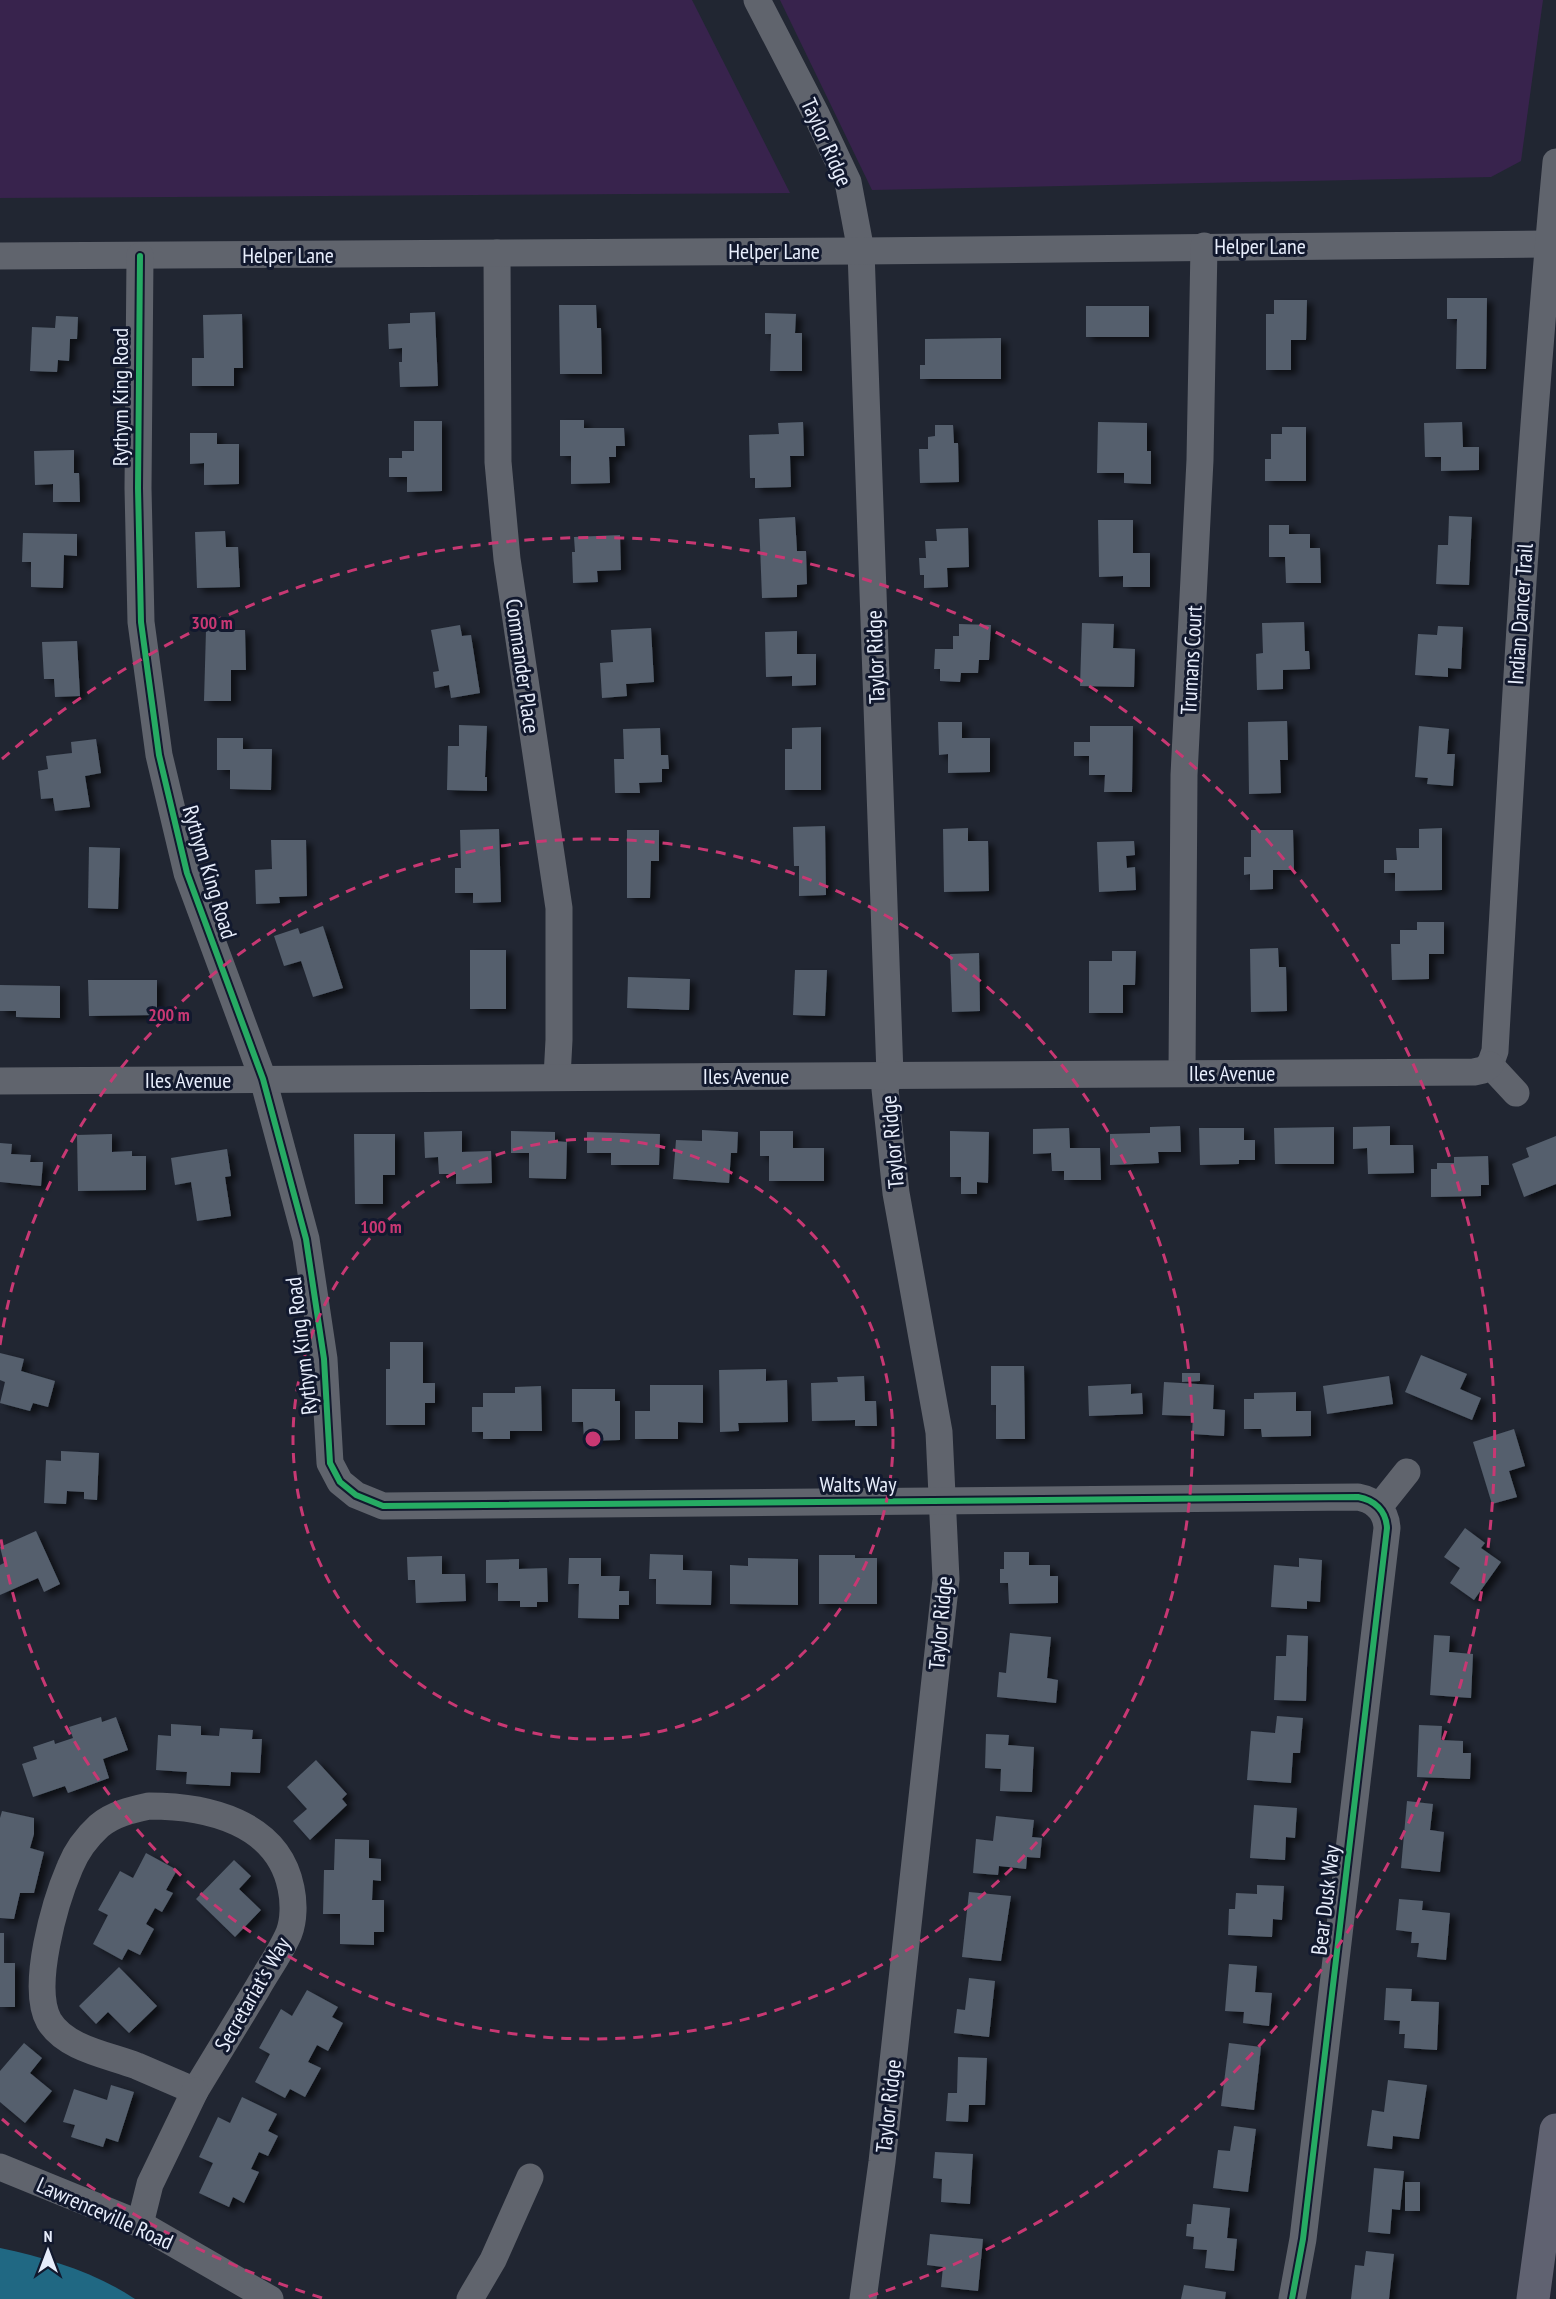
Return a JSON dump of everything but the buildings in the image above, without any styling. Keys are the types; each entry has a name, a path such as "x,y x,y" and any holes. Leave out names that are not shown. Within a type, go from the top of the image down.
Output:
{"main road":[{"path":"1533,2299 1556,2130"}],"street":[{"name":"Taylor Ridge","path":"757,0 848,182 861,251 890,1075 885,1089 896,1193 939,1432 943,1501 946,1579 885,2138 863,2299"},
{"name":"Indian Dancer Trail","path":"1490,1065 1495,1051 1519,620 1547,244 1556,162"},
{"name":"Helper Lane","path":"0,256 1547,244"},
{"name":"Trumans Court","path":"1182,1073 1184,775 1200,460 1204,246"},
{"name":"Commander Place","path":"496,253 498,462 504,527 559,908 557,1077"},
{"name":"Rythym King Road","path":"140,256 138,488 141,622 159,755 187,873 263,1079 306,1239 324,1359 330,1463 340,1482"},
{"name":"Iles Avenue","path":"0,1081 1474,1072 1490,1065"},
{"path":"1490,1065 1516,1093"},
{"path":"1379,1507 1407,1472"},
{"name":"Walts Way","path":"340,1482 356,1495 383,1506 1358,1497 1368,1499 1379,1507"},
{"name":"Bear Dusk Way","path":"1292,2299 1303,2239 1387,1528 1384,1514 1379,1507"},
{"name":"Secretariat's Way","path":"140,2224 150,2184 195,2091 290,1932 294,1900 285,1869 273,1849 256,1832 242,1823 224,1816 161,1806 131,1809 100,1825 78,1851 70,1866 49,1931 41,1992 43,2004 50,2021 61,2035 76,2044 195,2091"},
{"name":"Lawrenceville Road","path":"0,2167 140,2224 270,2299"},
{"path":"470,2299 493,2260 530,2177"}],"shaded area":[{"path":"0,0 692,0 790,193 0,198"},
{"path":"780,0 1543,0 1521,161 1491,177 872,190"}],"water":[{"path":"0,2248 70,2267 104,2281 135,2299 0,2299"}],"cycle path":[{"path":"140,256 138,488 141,622 159,755 187,873 263,1079 306,1239 324,1359 330,1463 340,1482 356,1495 383,1506 1358,1497 1374,1503 1382,1511 1387,1528 1303,2239 1292,2299"}]}
